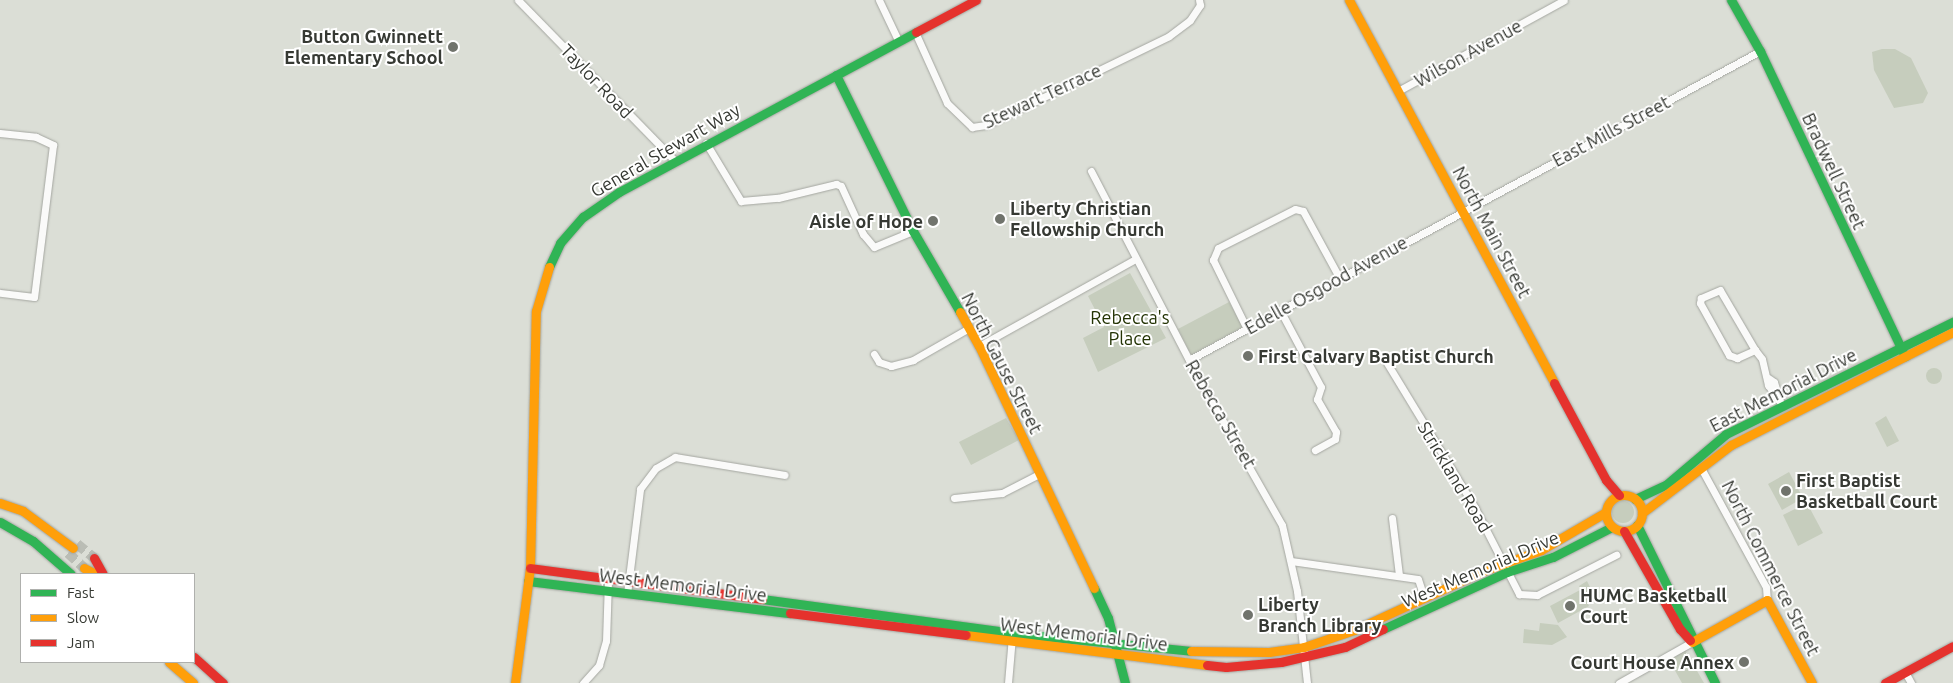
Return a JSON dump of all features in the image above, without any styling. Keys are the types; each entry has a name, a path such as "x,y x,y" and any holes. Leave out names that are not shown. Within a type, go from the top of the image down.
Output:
{"main road":[{"name":"General Stewart Way","path":"516,683 530,568 536,311 543,279 560,243 583,217 619,192 676,162 706,143 976,0"},
{"name":"North Main Street","path":"1349,0 1606,480 1619,495"},
{"name":"Bradwell Street","path":"1731,0 1760,51 1903,352"},
{"name":"North Gause Street","path":"836,75 913,232 979,346 1038,474 1097,593 1116,642 1125,683"},
{"name":"East Memorial Drive","path":"1642,513 1731,445 1903,352 1953,322"},
{"name":"East Memorial Drive","path":"1635,498 1667,484 1726,434 1781,402 1953,332"},
{"name":"North Main Street","path":"1606,480 1611,500"},
{"path":"1624,531 1637,525 1642,513 1635,498 1619,495 1611,500 1606,512 1612,527 1624,531 1680,629 1692,642 1716,683"},
{"path":"0,503 23,511 72,548"},
{"name":"West Memorial Drive","path":"530,568 1118,655 1226,666 1306,657 1345,647 1559,541 1606,512"},
{"path":"0,522 33,541 70,573"},
{"path":"1637,525 1687,623 1692,642"},
{"name":"West Memorial Drive","path":"528,581 608,592 1012,638 1116,642 1228,653 1269,652 1304,647 1354,630 1424,597 1506,568 1546,560 1612,527"},
{"path":"95,573 89,563 101,573"},
{"path":"1692,642 1767,600"},
{"name":"North Commerce Street","path":"1767,600 1812,683"},
{"path":"1885,683 1953,646"},
{"path":"195,658 223,683"},
{"path":"170,663 193,683"}],"street":[{"name":"Taylor Road","path":"518,0 676,162"},
{"path":"879,0 898,40"},
{"name":"Stewart Terrace","path":"916,32 948,103 972,127 986,125 1169,36 1190,20 1200,5 1199,0"},
{"name":"Wilson Avenue","path":"1398,92 1564,0"},
{"name":"East Mills Street","path":"1462,211 1760,51"},
{"path":"0,133 36,137 53,145 34,297 0,293"},
{"path":"706,143 741,201 778,198 836,184 841,186 863,234 874,247 913,232"},
{"name":"Rebecca Street","path":"1091,171 1189,360 1266,492 1282,525 1291,562 1306,657 1307,683"},
{"path":"1247,329 1213,260 1218,248 1295,208 1305,216 1339,277"},
{"name":"Edelle Osgood Avenue","path":"1189,360 1462,211"},
{"path":"979,346 1135,259"},
{"path":"1755,350 1737,358 1729,355 1700,303 1702,298 1720,290 1762,359 1768,378 1774,382 1781,402"},
{"path":"1280,310 1321,387 1317,399 1336,432 1335,439 1315,450"},
{"path":"874,354 878,362 885,364 906,362 968,328"},
{"name":"Strickland Road","path":"1387,363 1506,568 1519,594 1537,595 1616,555"},
{"path":"627,594 640,489 656,468 675,457 785,475"},
{"name":"North Commerce Street","path":"1701,468 1766,587 1767,600"},
{"path":"954,498 1002,493 1038,474"},
{"path":"1392,518 1399,575"},
{"path":"1291,562 1418,579 1424,597"},
{"path":"583,683 595,671 606,641 608,580"},
{"path":"1008,683 1012,638"},
{"path":"1619,683 1692,642"},
{"path":"1905,672 1911,683"}],"green space":[{"path":"1882,49 1895,49 1911,58 1928,93 1923,103 1894,108 1874,70 1872,52"},
{"name":"Rebecca's Place","path":"1130,273 1166,338 1098,372 1083,338 1104,327 1088,296"},
{"path":"1229,302 1243,327 1191,355 1178,329"},
{"path":"1934,368 1942,376 1934,384 1926,376"},
{"path":"1886,416 1899,441 1887,447 1875,423"},
{"path":"1006,418 1019,440 971,465 959,442"},
{"name":"First Baptist Basketball Court","path":"1789,472 1803,498 1782,510 1768,484"},
{"path":"1623,501 1631,504 1634,512 1631,520 1623,523 1615,520 1612,512 1615,504"},
{"path":"1807,503 1823,533 1798,546 1783,515"},
{"name":"HUMC Basketball Court","path":"1587,581 1595,597 1587,602 1589,606 1558,623 1550,606 1580,590 1579,586"},
{"path":"1540,623 1558,625 1567,637 1552,645 1523,643 1524,629 1539,631"},
{"path":"1685,650 1704,683 1682,683 1669,660"}],"tunnel":[{"path":"77,544 94,558"},
{"path":"68,553 84,568"}],"traffic: fast":[{"path":"1731,0 1760,51 1905,356"},
{"path":"549,267 560,243 583,217 619,192 916,32"},
{"path":"836,75 913,231 960,312"},
{"path":"1635,499 1667,484 1726,434 1953,322"},
{"path":"0,522 33,541 70,573"},
{"path":"1637,525 1715,683"},
{"path":"1383,629 1507,572 1553,557 1612,527"},
{"path":"528,581 790,613"},
{"path":"1094,588 1108,618 1125,683"},
{"path":"762,599 1012,633 1191,651"}],"traffic: slow":[{"path":"1349,0 1554,383"},
{"path":"515,683 530,568 536,311 549,267"},
{"path":"960,312 979,346 1094,588"},
{"path":"1642,513 1731,445 1953,332"},
{"path":"1624,495 1631,496 1637,500 1641,506 1642,513 1641,520 1637,526 1631,530 1624,531 1617,530 1611,526 1607,520 1606,513 1607,506 1611,500 1617,496 1624,495"},
{"path":"0,503 23,511 73,548"},
{"path":"1191,651 1269,652 1304,647 1354,630 1483,571 1541,550 1606,512"},
{"path":"84,568 94,573"},
{"path":"1692,642 1767,600 1812,683"},
{"path":"966,635 1207,665"},
{"path":"170,663 193,683"}],"traffic: jam":[{"path":"916,32 976,0"},
{"path":"1554,383 1606,480 1619,495"},
{"path":"1624,531 1680,629 1690,640"},
{"path":"94,558 102,573"},
{"path":"530,568 762,599"},
{"path":"790,613 966,635"},
{"path":"1207,665 1226,667 1281,662 1345,647 1383,629"},
{"path":"1885,683 1953,646"},
{"path":"195,658 223,683"}],"place":[{"name":"Button Gwinnett Elementary School","path":"453,47"},
{"name":"Liberty Christian Fellowship Church","path":"1000,219"},
{"name":"Aisle of Hope","path":"933,221"},
{"name":"First Calvary Baptist Church","path":"1248,356"},
{"name":"First Baptist Basketball Court","path":"1786,491"},
{"name":"HUMC Basketball Court","path":"1570,606"},
{"name":"Liberty Branch Library","path":"1248,615"},
{"name":"Court House Annex","path":"1744,662"}]}
